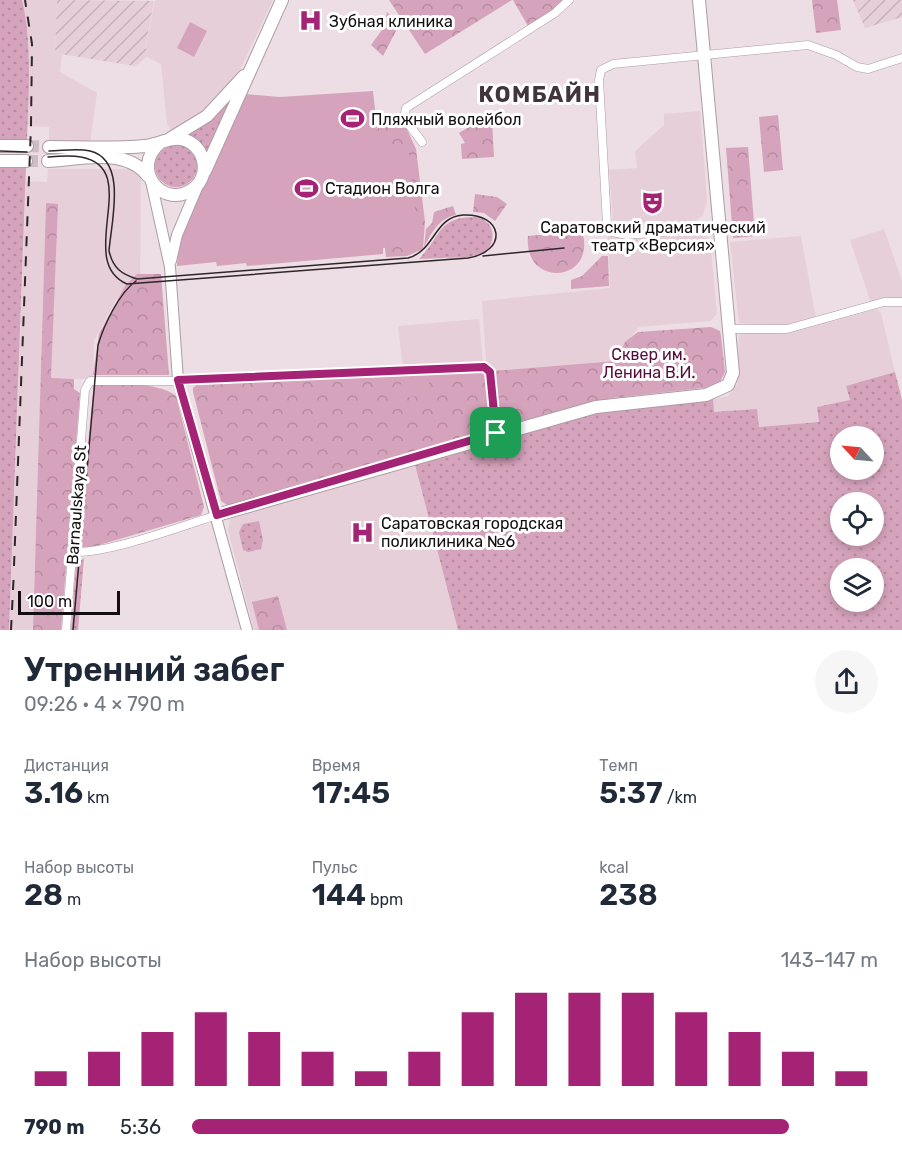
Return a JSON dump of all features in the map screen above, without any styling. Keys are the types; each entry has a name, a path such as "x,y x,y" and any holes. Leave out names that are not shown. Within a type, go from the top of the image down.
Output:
{"main road":[{"path":"170,267 177,234 282,0"},
{"path":"217,515 496,433 596,407 706,394 723,389 733,373 699,0"},
{"path":"247,630 178,380 170,267 150,179 149,158 164,141 207,117 249,71"},
{"path":"48,161 118,158 135,163 163,192 178,195 193,189 201,179 204,162 195,146 182,139 117,148 49,147"},
{"path":"0,146 27,146"},
{"path":"0,161 26,161"}],"street":[{"path":"422,142 404,118 406,108 555,14 569,0"},
{"path":"721,227 627,235 612,232 607,224 599,80 602,70 613,64 808,45 836,55 857,67 868,69 902,58"},
{"path":"729,329 787,329 884,302 902,302"},
{"path":"178,380 484,367 490,372 496,433"},
{"name":"Barnaulskaya St","path":"66,630 85,390 90,381 178,380"},
{"path":"73,552 88,551 148,537 217,515"}],"shaded area":[{"path":"22,0 57,0 55,53 62,54 60,72 97,93 90,144 49,143 49,127 27,126 29,43"},
{"path":"57,0 154,1 145,48 149,51 147,57 135,66 55,53"},
{"path":"273,0 236,78 216,103 172,133 167,123 161,64 147,57 149,51 145,49 155,1"},
{"path":"853,0 902,0 902,17 865,28"},
{"path":"700,111 707,200 703,215 693,223 672,229 628,233 618,228 613,220 609,170 637,168 635,151 664,125 664,114"},
{"path":"48,169 141,169 140,287 117,298 94,341 93,379 50,379 46,204 33,630 9,630 26,181 47,182"},
{"path":"884,229 902,281 902,298 871,303 850,240"},
{"path":"608,235 626,239 701,235 710,239 717,314 710,321 639,327 620,351 616,361 492,371 486,361 482,301 610,288"},
{"path":"801,236 816,319 787,326 739,323 730,242"},
{"path":"877,309 881,313 895,372 846,386 850,400 819,422 759,427 713,412 713,399 728,396 738,383 739,336 743,331 789,333"},
{"path":"479,319 483,364 403,368 398,326"},
{"path":"414,461 458,630 254,630 228,530 230,520 234,516"}],"green space":[{"path":"0,0 22,0 28,35 27,142 0,141"},
{"path":"389,0 512,0 425,54"},
{"path":"513,0 563,0 559,7 528,26"},
{"path":"812,0 837,0 841,30 816,33"},
{"path":"387,12 399,25 383,56 371,45 384,27"},
{"path":"190,22 207,31 194,57 177,48"},
{"path":"240,87 208,155 199,140 188,135"},
{"name":"Стадион Волга","path":"373,91 378,137 409,154 419,244 383,248 383,254 247,266 246,263 217,266 216,262 177,266 185,225 194,202 245,94 280,97"},
{"path":"498,109 499,114 492,120 494,157 462,159 461,144 465,143 459,133"},
{"path":"778,115 783,170 764,172 759,117"},
{"path":"404,123 416,149 425,222 423,249 407,256 386,257 373,133 379,127"},
{"path":"176,145 191,151 197,166 191,181 176,187 161,181 155,166 161,151"},
{"path":"748,147 755,236 733,238 726,148"},
{"path":"0,164 26,165 9,630 0,630"},
{"path":"475,194 497,197 507,204 495,221 484,213 473,212"},
{"path":"46,203 58,204 51,378 74,379 74,389 80,393 61,630 33,630"},
{"path":"453,206 456,215 440,223 424,247 426,229 432,223 434,212"},
{"path":"478,217 488,223 493,237 485,253 468,257 419,259 447,224 455,220"},
{"path":"582,231 584,248 580,261 571,269 559,273 547,271 537,265 530,253 528,236"},
{"path":"602,256 608,256 609,286 571,289 571,280 582,276"},
{"path":"137,274 161,274 169,375 93,375 99,334 125,286"},
{"name":"Сквер им. Ленина В.И.","path":"711,327 720,331 721,336 725,372 719,384 712,387 612,398 498,427 492,371 616,361 625,342 638,332"},
{"path":"483,370 489,376 493,424 489,432 230,507 221,501 193,392 193,388 200,382"},
{"path":"895,372 902,400 902,630 458,630 414,461 613,409 713,399 714,412 757,409 759,427 819,422 817,407 850,400 846,386"},
{"path":"429,380 430,395 402,398 401,382"},
{"path":"125,383 149,386 160,388 176,396 204,507 201,515 89,548 80,546 78,543 94,384"},
{"path":"259,521 263,540 261,549 248,552 243,550 239,532 243,524"},
{"path":"84,558 78,630 71,630 76,564"},
{"path":"278,596 287,630 259,630 252,602"}],"tunnel":[{"path":"27,146 49,147"},
{"path":"26,161 48,161"}],"tram line":[{"path":"0,151 27,152"},
{"path":"48,157 77,156 99,165 107,178 109,196 106,256 112,272 127,284 468,258 481,254 495,241 496,233 493,226 486,220 463,215 453,217 446,222 424,249 408,258 137,279 118,270 109,251 115,194 109,166 102,157 90,151 49,151"},
{"path":"483,256 564,248"},
{"path":"73,630 98,345 113,310 124,293 136,281"}],"railway":[{"path":"14,566 31,126 32,44 25,0"},
{"path":"11,630 14,570"}],"place":[{"name":"Зубная клиника","path":"311,21"},
{"name":"Пляжный волейбол","path":"353,119"},
{"name":"Стадион Волга","path":"307,188"},
{"name":"Саратовский драматический театр «Версия»","path":"653,202"},
{"name":"Саратовская городская поликлиника №6","path":"363,532"}],"district":[{"name":"КОМБАЙН","path":"540,94"}],"route":[{"path":"484,367 490,372 496,433 217,515 178,380 484,367"}]}
